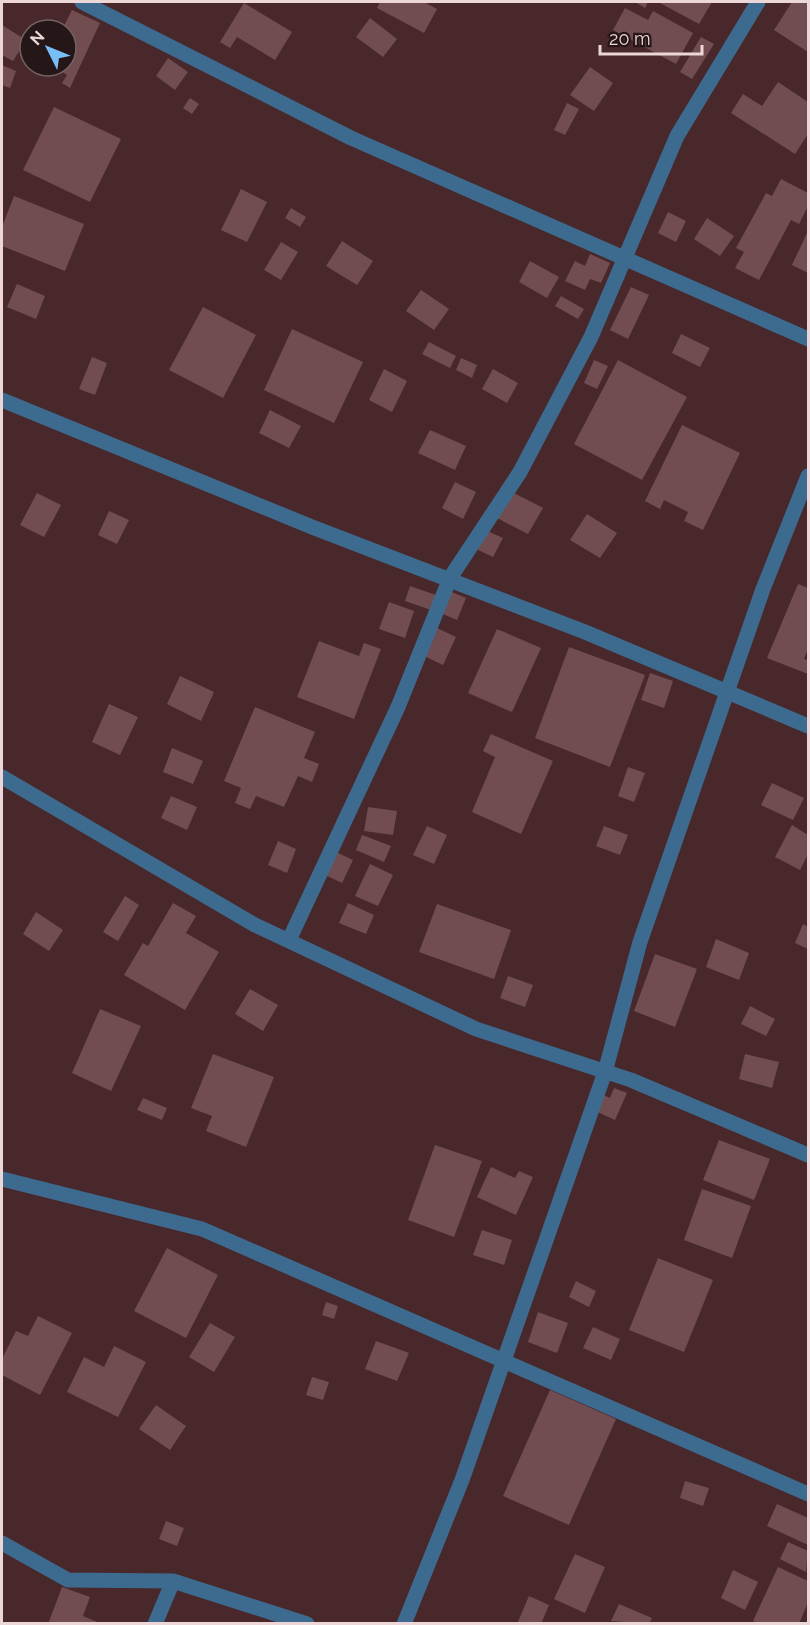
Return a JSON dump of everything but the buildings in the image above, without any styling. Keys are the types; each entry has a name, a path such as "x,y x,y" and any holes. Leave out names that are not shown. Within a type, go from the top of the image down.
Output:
{"street":[{"path":"82,2 351,138 808,339"},
{"path":"289,940 398,707 450,578 520,472 591,336 677,136 758,2"},
{"path":"2,400 312,527 450,578 808,726"},
{"path":"404,1623 462,1480 605,1072 640,942 763,589 808,476"},
{"path":"2,777 255,925 476,1029 605,1072 808,1155"},
{"path":"2,1179 202,1229 808,1494"},
{"path":"2,1543 68,1580 173,1581 307,1623"},
{"path":"155,1623 173,1581"}]}
